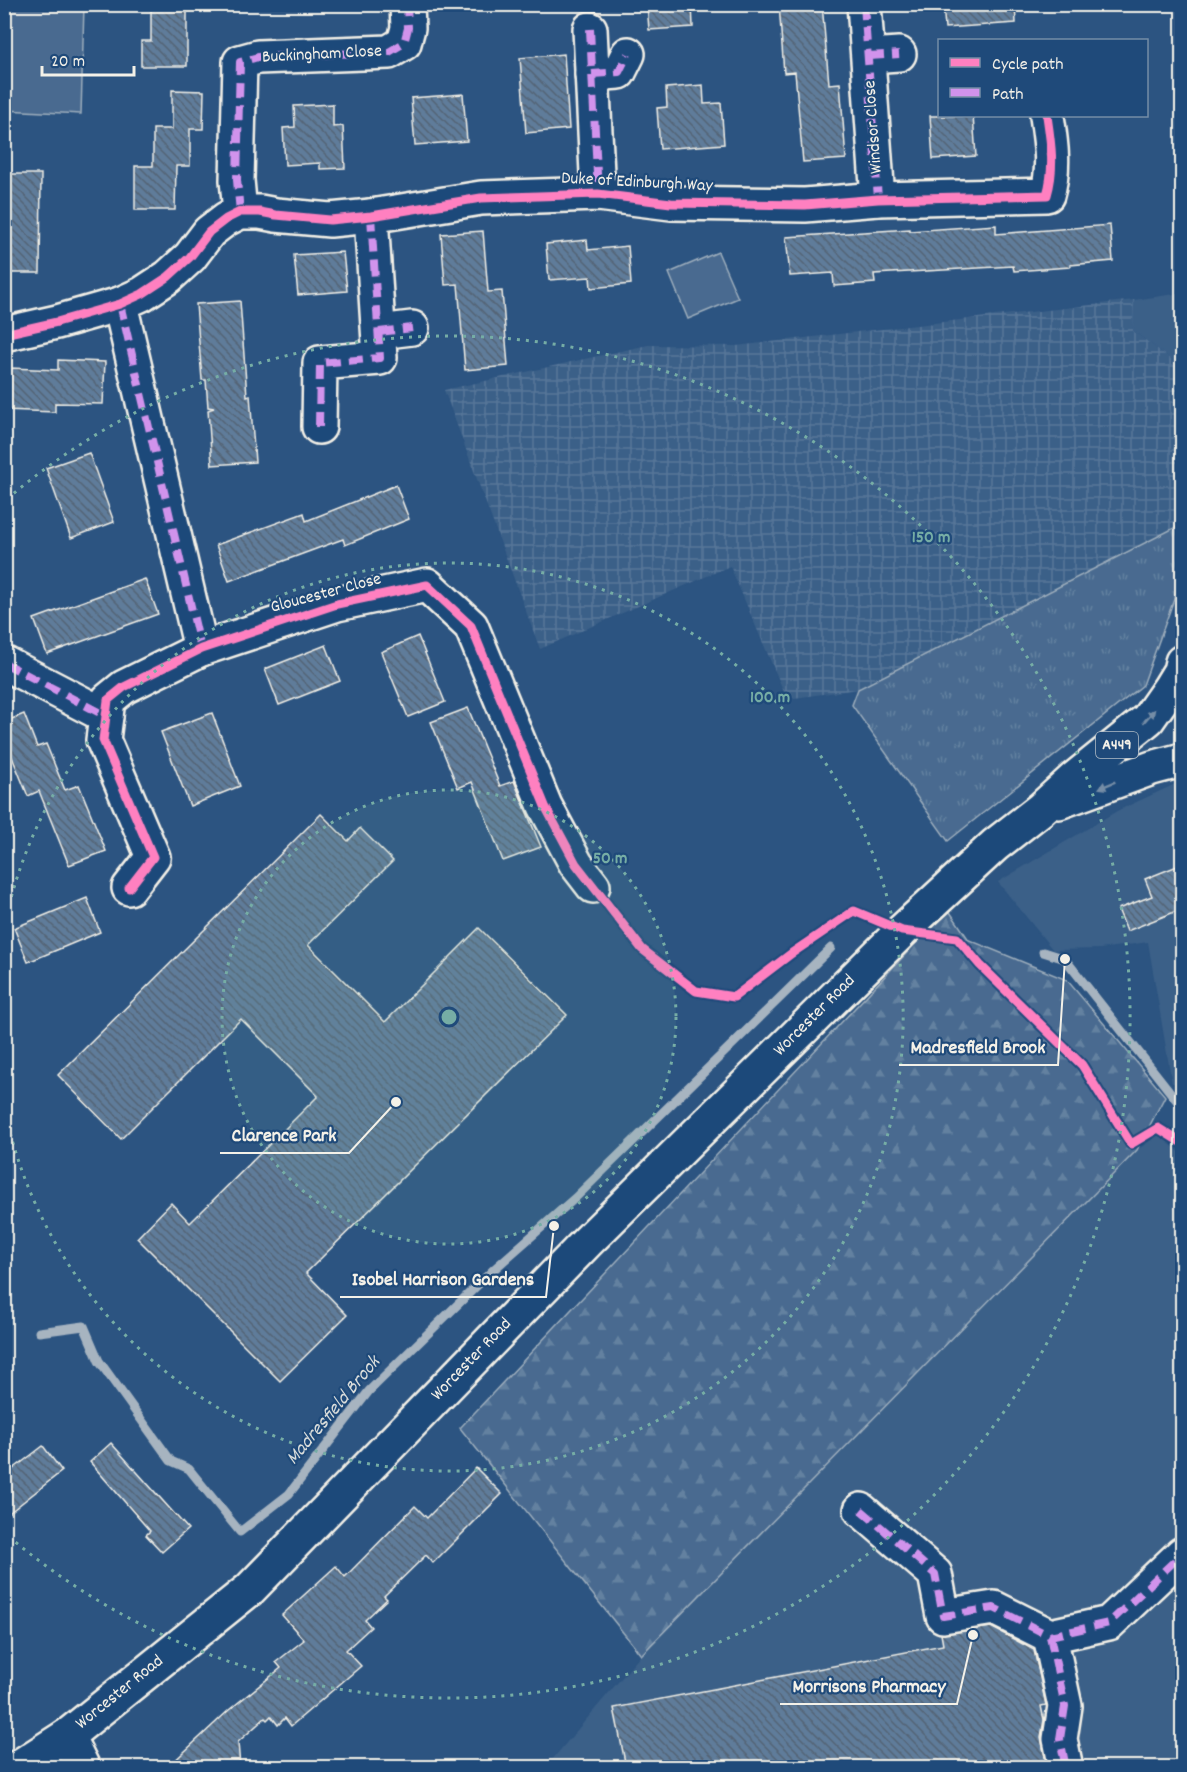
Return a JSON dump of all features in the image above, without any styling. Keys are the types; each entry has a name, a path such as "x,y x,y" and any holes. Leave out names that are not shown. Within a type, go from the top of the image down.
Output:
{"main road":[{"name":"Buckingham Close","path":"240,212 237,180 240,62 258,57 389,52 404,43 408,28 407,4"},
{"name":"Windsor Close","path":"864,4 884,55 878,200"},
{"path":"590,29 598,194"},
{"path":"592,74 620,72 628,54"},
{"name":"Duke of Edinburgh Way","path":"240,212 330,220 371,216 481,198 598,194 671,203 805,205 878,200 1047,195 1052,179 1053,160 1047,117"},
{"path":"4,334 120,304 142,294 168,277 190,257 209,232 240,212"},
{"path":"319,427 320,363 380,358 371,216"},
{"path":"120,304 201,649"},
{"path":"379,332 411,328"},
{"name":"Gloucester Close","path":"129,888 153,857 103,740 108,700 124,687 201,649 337,604 427,585 471,626 544,806 576,864 593,886"},
{"path":"4,663 106,716"},
{"name":"A449","path":"1041,809 1075,778 1148,719 1182,678"},
{"name":"A449","path":"1041,809 1152,768 1182,760"},
{"name":"Worcester Road","path":"17,1767 67,1736 250,1589 555,1274 902,931 995,845 1041,809"},
{"path":"861,1510 935,1575 943,1616 994,1608 1050,1636 1109,1623 1182,1554"},
{"path":"1050,1636 1065,1706 1060,1739 1066,1767"},
{"path":"67,1736 83,1767"}],"shaded area":[{"path":"1182,293 1182,367 1133,331 1134,300"},
{"path":"1134,300 1133,331 1182,367 1182,524 858,689 787,699 730,566 540,649 444,390 648,345 736,346"},
{"path":"1182,781 1182,1084 1172,1083 1148,942 1100,949 1053,950 998,882 1117,811"},
{"path":"1159,1135 1182,1154 1182,1767 545,1768 641,1655 1137,1150"}],"green space":[{"path":"6,5 84,5 81,114 5,110"},
{"path":"718,252 738,298 688,319 669,273"},
{"path":"1182,524 1182,577 1143,685 948,841 852,705 858,689"},
{"path":"948,909 969,940 1067,980 1165,1096 1137,1150 641,1655 460,1428"}],"building":[{"path":"151,4 187,4 187,66 141,66 141,41 151,41"},
{"path":"647,4 692,4 693,27 649,30"},
{"path":"779,4 822,4 829,84 840,83 846,159 803,162 795,72 784,73"},
{"path":"943,4 1015,4 1016,23 945,28"},
{"path":"564,54 569,129 526,133 520,58"},
{"path":"703,85 704,104 721,103 724,144 660,149 657,108 667,107 666,88"},
{"path":"172,90 204,91 203,129 190,129 190,166 176,166 175,210 135,210 135,166 153,166 153,129 172,129"},
{"path":"463,94 467,141 415,145 411,98"},
{"path":"333,104 333,127 343,126 345,168 320,169 320,163 285,165 283,128 295,127 294,106"},
{"path":"930,116 973,117 976,156 933,159"},
{"path":"4,174 41,174 40,273 4,273"},
{"path":"996,225 996,234 1110,225 1113,261 1014,271 1013,266 874,274 875,283 834,286 833,273 790,276 786,237"},
{"path":"483,231 488,292 502,291 508,366 465,370 458,284 445,285 441,234"},
{"path":"587,240 588,250 628,246 631,284 591,288 590,277 549,280 546,244"},
{"path":"343,252 347,291 298,295 294,255"},
{"path":"240,301 247,396 250,395 255,462 212,465 208,410 214,408 208,407 206,380 202,380 196,304"},
{"path":"58,360 105,362 103,404 55,403 55,412 4,410 4,384 9,384 10,368 58,370"},
{"path":"89,453 114,522 71,538 46,468"},
{"path":"396,485 409,519 345,545 343,539 229,581 216,545 304,513 306,521"},
{"path":"145,579 158,614 47,654 34,619"},
{"path":"418,636 445,702 408,717 381,652"},
{"path":"326,645 340,681 279,705 265,669"},
{"path":"468,708 500,786 514,781 541,847 503,861 472,782 458,788 431,722"},
{"path":"212,713 240,786 190,806 161,732"},
{"path":"24,714 37,747 46,744 65,790 79,785 106,851 69,865 39,791 28,796 12,757 4,760 4,722"},
{"path":"321,814 348,841 360,828 393,861 308,945 385,1022 479,928 567,1015 306,1273 347,1315 280,1381 137,1238 171,1203 190,1223 318,1096 241,1019 121,1139 58,1075"},
{"path":"1182,864 1182,909 1127,931 1118,909 1152,896 1145,879"},
{"path":"87,898 100,932 28,962 14,928"},
{"path":"111,1443 188,1529 162,1552 146,1535 150,1531 90,1462"},
{"path":"43,1446 62,1471 4,1517 4,1476"},
{"path":"476,1468 502,1494 433,1563 426,1555 384,1596 387,1599 365,1620 371,1627 346,1650 361,1666 291,1726 285,1718 278,1725 271,1716 267,1720 265,1718 238,1742 240,1767 168,1767 229,1710 281,1668 276,1662 304,1640 282,1615 336,1566 345,1577 415,1506 427,1518"},
{"path":"991,1627 1034,1650 1046,1705 1041,1706 1044,1720 1041,1737 1047,1767 626,1767 614,1708 943,1645 941,1634"}],"waterway":[{"name":"Madresfield Brook","path":"39,1332 84,1326 99,1361 171,1461 189,1469 240,1532 289,1494 369,1391 492,1271 575,1198 831,948"},
{"name":"Madresfield Brook","path":"1043,952 1065,959 1182,1107"}],"marked path":[{"path":"240,212 237,180 240,62 258,57 389,52 404,43 408,28 407,4"},
{"path":"864,4 878,199"},
{"path":"590,29 598,194"},
{"path":"592,74 619,72 628,54"},
{"path":"869,56 899,54"},
{"path":"319,427 320,363 380,358 371,216"},
{"path":"120,304 201,649"},
{"path":"379,332 412,328"},
{"path":"4,663 106,716"},
{"path":"861,1510 935,1574 943,1616 994,1608 1050,1636 1109,1623 1182,1554"},
{"path":"1050,1636 1065,1706 1060,1739 1066,1768"}],"cycle path":[{"path":"4,334 120,304 142,294 168,277 190,257 209,232 240,212 330,220 371,216 481,198 598,194 671,203 805,205 878,199 1047,195 1052,165 1047,117"},
{"path":"129,888 153,857 103,740 108,700 124,687 201,649 337,604 427,585 471,626 545,806 576,864 642,949 696,991 734,997 792,953 854,911 902,931 957,938 980,965 1082,1065 1131,1144 1158,1128 1182,1143"}],"place":[{"name":"Madresfield Brook","path":"1065,959"},
{"name":"Clarence Park","path":"396,1102"},
{"name":"Isobel Harrison Gardens","path":"554,1226"},
{"name":"Morrisons Pharmacy","path":"973,1635"}]}
